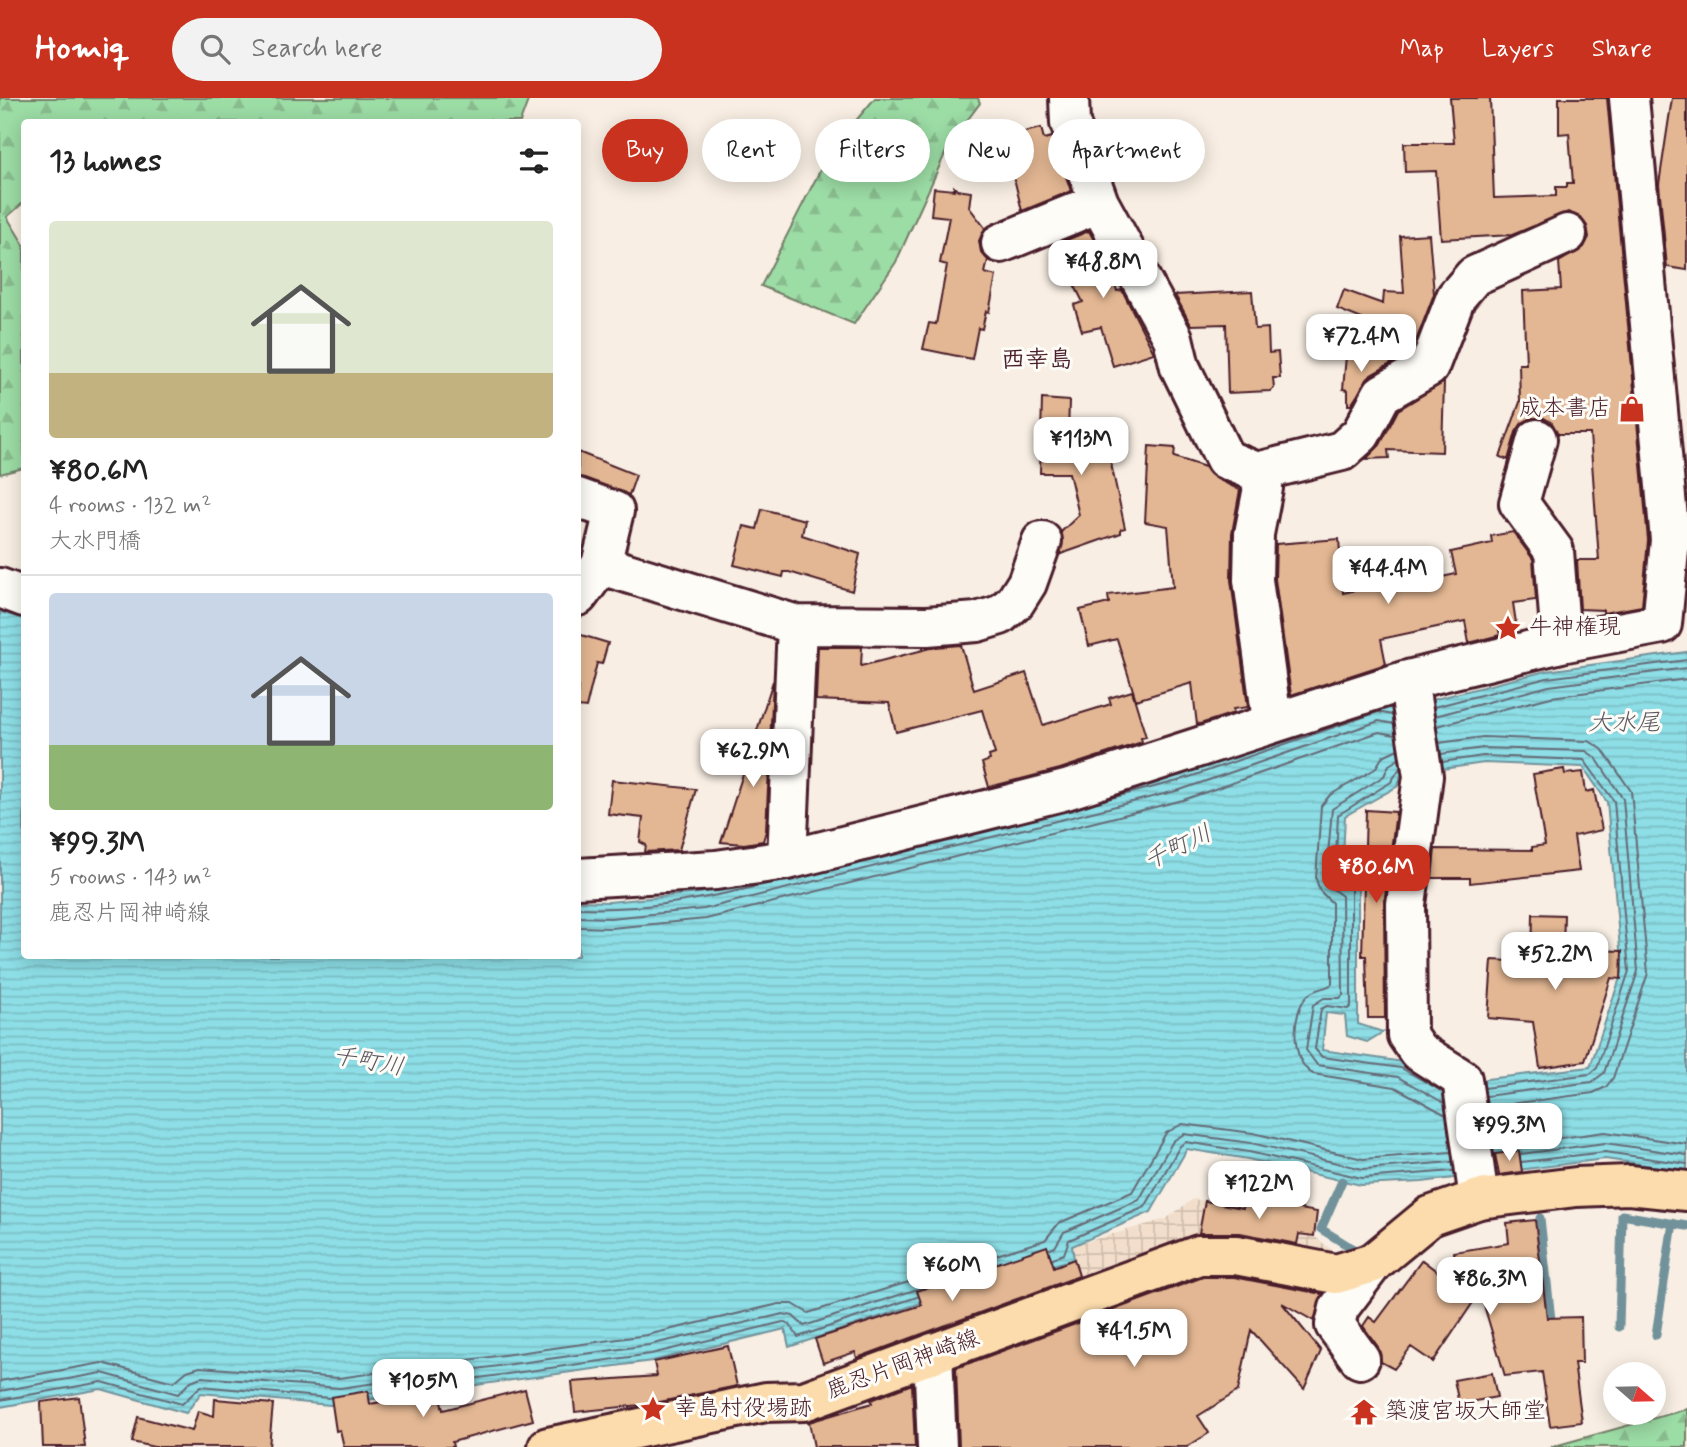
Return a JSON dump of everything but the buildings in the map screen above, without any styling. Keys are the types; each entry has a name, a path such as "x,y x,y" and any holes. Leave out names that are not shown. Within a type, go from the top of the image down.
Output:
{"main road":[{"name":"鹿忍片岡神崎線","path":"548,1447 766,1402 804,1401 1199,1255 1236,1255 1336,1274 1373,1263 1430,1216 1478,1192 1629,1185 1687,1191"}],"street":[{"path":"1069,98 1070,124 1099,203 1173,338 1180,367 1225,459 1257,472 1342,450 1361,434 1382,394 1429,367 1456,297 1474,276 1567,234"},
{"path":"581,878 703,872 787,860 1066,790 1272,721 1407,689 1561,643 1675,623 1679,540 1629,98"},
{"path":"1001,243 1099,203"},
{"path":"1537,439 1520,503 1554,551 1561,643"},
{"path":"1257,472 1263,488 1254,534 1253,580 1272,721"},
{"path":"581,499 614,511 601,565 581,592"},
{"path":"601,565 797,625 927,626 977,622 1000,615 1015,602 1027,583 1042,541"},
{"path":"0,588 21,596"},
{"path":"787,860 797,625"},
{"path":"1407,689 1423,776 1406,904 1407,1035 1418,1051 1462,1079 1478,1192"},
{"path":"1360,1359 1335,1325 1339,1308 1373,1263"},
{"path":"933,1353 937,1447"}],"shaded area":[{"path":"1193,1199 1242,1208 1245,1199 1303,1209 1316,1220 1314,1236 1332,1250 1321,1268 1216,1242 1064,1299 1054,1267 1074,1259 1071,1246 1166,1219"}],"green space":[{"path":"0,98 529,98 521,119 21,119 21,205 7,217 21,240 21,469 0,474"},
{"path":"875,98 978,98 980,103 968,119 944,119 944,156 896,262 854,324 761,286 815,180 930,182 930,119 857,119"},
{"path":"1687,1409 1687,1447 1551,1447 1630,1425 1666,1425 1666,1415"}],"water":[{"path":"0,612 21,618 21,959 581,959 581,901 609,902 700,893 1176,775 1379,704 1396,709 1546,671 1687,652 1687,1171 1605,1159 1422,1182 1361,1185 1248,1159 1187,1149 1151,1212 1072,1246 1074,1259 921,1303 789,1347 785,1329 652,1361 330,1405 201,1393 186,1413 101,1389 0,1407","holes":["1484,763 1583,767 1607,802 1622,972 1590,1067 1487,1079 1453,1090 1403,1062 1322,1050 1326,1013 1345,1015 1347,1036 1367,1042 1383,1032 1358,1024 1358,880 1342,877 1345,816 1398,786 1401,775"]}],"waterway":[{"path":"1342,1181 1321,1229 1360,1253"},
{"path":"1619,1327 1622,1215 1687,1226"},
{"path":"1540,1218 1552,1329"},
{"path":"1656,1335 1673,1223"}],"place":[{"name":"成本書店","path":"1632,409"},
{"name":"牛神権現","path":"1508,628"},
{"name":"幸島村役場跡","path":"653,1409"},
{"name":"築渡宮坂大師堂","path":"1364,1412"}],"district":[{"name":"西幸島","path":"1037,360"}],"water label":[{"name":"大水尾","path":"1624,723"},
{"name":"千町川","path":"1178,848"},
{"name":"千町川","path":"368,1062"}]}
